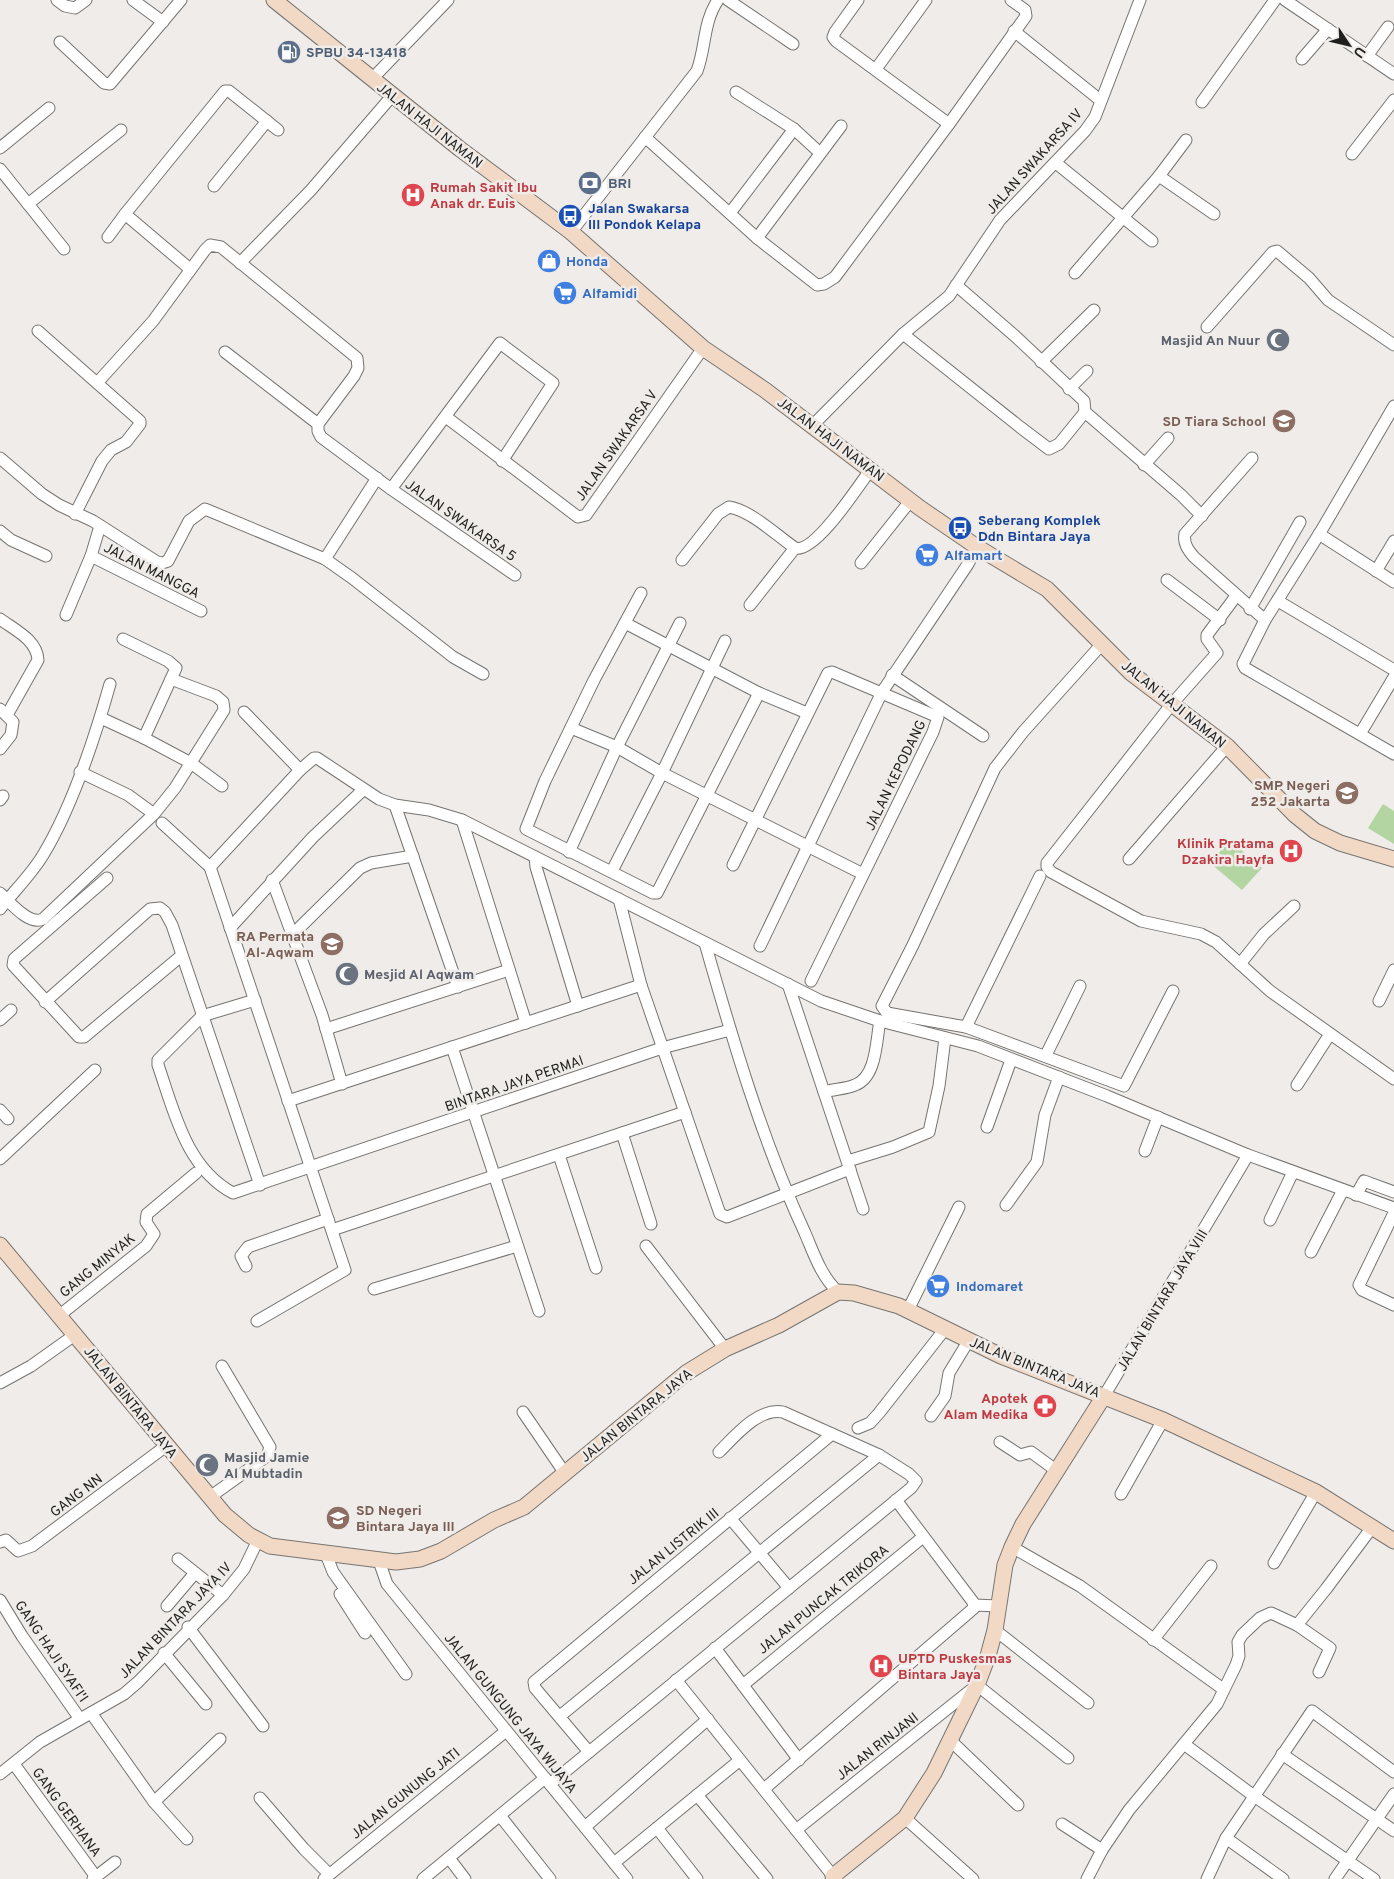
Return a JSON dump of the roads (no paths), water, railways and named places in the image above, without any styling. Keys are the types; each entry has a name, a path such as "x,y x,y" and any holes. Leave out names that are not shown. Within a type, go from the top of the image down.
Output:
{"street":[{"path":"58,0 64,6 74,8 86,0"},
{"path":"133,0 163,22"},
{"path":"60,42 104,83 110,84 181,0"},
{"name":"JALAN HAJI NAMAN","path":"274,0 392,96 571,232 703,348 765,390 911,500 977,547 1047,589 1131,673 1227,746 1295,816 1315,831 1340,843 1394,860"},
{"path":"372,79 448,0"},
{"path":"571,232 697,71 702,58 707,23 718,0"},
{"path":"728,0 793,44"},
{"path":"858,0 833,37 949,124"},
{"path":"645,137 757,238 818,285 830,281 949,124 1014,31 1026,12 1011,0"},
{"name":"JALAN SWAKARSA IV","path":"812,426 903,334 949,296 1000,220 1056,163 1090,124 1140,0"},
{"path":"1202,102 1275,0"},
{"path":"1285,0 1394,74"},
{"path":"876,69 925,1"},
{"path":"1367,56 1388,27"},
{"path":"1302,60 1328,29"},
{"path":"1014,31 1100,100"},
{"path":"108,237 225,92 229,91 278,130"},
{"path":"736,92 794,129 819,152"},
{"path":"240,263 311,190 392,96"},
{"path":"1352,154 1394,100"},
{"path":"0,148 49,108"},
{"path":"214,186 267,121"},
{"path":"757,238 819,152 841,126"},
{"path":"730,213 794,129"},
{"path":"28,204 121,130"},
{"path":"1075,273 1159,176 1186,140"},
{"path":"1056,163 1152,241"},
{"path":"0,169 64,250"},
{"path":"1159,176 1214,214"},
{"path":"125,214 190,269"},
{"path":"97,383 153,322 205,250 210,245 216,244 357,358 358,368 354,376 318,424 318,431 321,437 391,489"},
{"path":"1207,327 1273,252 1277,251 1309,278 1328,300 1394,345"},
{"path":"956,285 1084,401 1085,412 1197,509 1202,516"},
{"path":"1041,362 1094,310"},
{"path":"38,331 140,421 140,424 126,442 111,450 102,461 75,514"},
{"path":"903,334 1020,428 1049,448 1059,444 1085,412"},
{"name":"JALAN SWAKARSA 5","path":"502,461 552,386 552,379 500,343 446,418 391,489 515,575"},
{"name":"JALAN SWAKARSA V","path":"446,418 578,517 582,517 586,514 703,348"},
{"path":"224,352 318,424"},
{"path":"1069,388 1087,371"},
{"path":"1394,408 1265,620 1244,659 1245,668 1394,754"},
{"path":"1144,465 1168,438"},
{"path":"0,458 42,494 162,563 172,556 190,521 205,509 325,559 453,657 483,674"},
{"path":"1252,458 1185,534 1185,543 1194,557 1250,609 1265,620"},
{"path":"682,560 718,514 729,507 755,519 795,548 804,548 829,525 871,469"},
{"path":"325,559 377,478"},
{"path":"861,563 911,500"},
{"path":"1250,609 1300,522"},
{"path":"66,615 91,556 100,526"},
{"path":"0,532 11,540 46,556"},
{"path":"1319,534 1394,582"},
{"path":"1376,571 1394,541"},
{"path":"760,946 810,846 882,692 968,564 977,547"},
{"path":"750,605 795,548"},
{"name":"JALAN MANGGA","path":"91,556 201,611"},
{"path":"1167,580 1220,620"},
{"path":"641,593 571,728 545,781 526,827 569,852 612,871 653,893 658,892 758,693"},
{"path":"1236,596 1207,635 1216,653 1171,705 1047,863 1046,867 1051,872 1141,921 1201,934 1216,942 1270,991 1394,1079"},
{"path":"1278,601 1394,670"},
{"path":"0,619 29,641 37,653 38,660 4,712 13,722 13,727 11,735 0,748"},
{"path":"625,623 758,693 807,713"},
{"path":"569,852 617,747 666,646 680,623"},
{"path":"123,639 174,665 171,679 144,738"},
{"path":"612,871 662,773 725,641"},
{"path":"1102,644 1023,732 995,768 882,1006 887,1013 966,1026 1124,1086 1174,991"},
{"path":"733,865 807,713 830,672 882,692"},
{"path":"892,675 983,736"},
{"path":"1360,734 1394,677"},
{"path":"110,684 101,718 55,835 42,857 2,901 31,920 38,921 42,919 154,814 218,723 224,710 223,702 216,696 171,679"},
{"name":"JALAN KEPODANG","path":"863,874 938,720 936,715 882,692"},
{"path":"244,712 300,770"},
{"path":"101,718 191,763 222,786"},
{"path":"571,728 617,747 662,773 863,874 812,981"},
{"path":"1129,859 1227,746"},
{"path":"210,867 300,770 312,759 317,758 362,790 396,805 429,810 462,820 820,1001 880,1021 978,1046 1059,1077 1248,1155 1394,1208"},
{"path":"80,772 128,795 154,814"},
{"path":"230,928 272,880 362,790"},
{"path":"396,805 458,987"},
{"path":"462,820 526,1023"},
{"path":"162,823 210,867 345,1270 257,1321"},
{"path":"291,936 360,868 371,863 413,856"},
{"path":"535,857 557,943 578,1006"},
{"path":"966,1026 1040,876"},
{"path":"107,878 14,959 13,965 45,1002 79,1037 84,1037 181,956"},
{"path":"272,880 326,1029 342,1084"},
{"path":"619,900 641,985 662,1048 720,1214 727,1217 788,1195 849,1165 929,1132 939,1086 945,1038"},
{"path":"1240,964 1264,934 1294,906"},
{"path":"45,1002 150,908 160,908 165,912 172,925 260,1185"},
{"path":"705,943 730,1030 788,1195 823,1273 838,1292"},
{"path":"326,1029 509,970"},
{"path":"1379,1001 1394,970"},
{"path":"788,984 864,1209"},
{"path":"288,1101 641,985"},
{"path":"1046,1055 1080,986"},
{"path":"202,1016 255,1000"},
{"path":"0,1020 11,1010"},
{"name":"BINTARA JAYA PERMAI","path":"202,1016 167,1048 158,1060 158,1066 189,1151 215,1179 232,1193 662,1048 730,1030"},
{"path":"824,1092 856,1085 866,1077 872,1065 880,1021"},
{"path":"1297,1085 1330,1034"},
{"path":"452,1047 538,1311"},
{"path":"987,1127 1011,1060"},
{"path":"0,1159 95,1070"},
{"path":"1006,1205 1036,1162 1045,1115 1059,1077"},
{"path":"246,1266 241,1256 248,1247 494,1177 685,1112"},
{"path":"1145,1151 1158,1117"},
{"path":"622,1133 651,1224"},
{"path":"558,1155 596,1268"},
{"name":"JALAN BINTARA JAYA VIII","path":"834,1878 905,1818 926,1788 977,1686 995,1630 1005,1565 1023,1524 1104,1396 1248,1155"},
{"path":"1270,1220 1293,1172"},
{"name":"GANG MINYAK","path":"60,1315 146,1246 154,1234 146,1222 147,1214 196,1173"},
{"path":"1356,1195 1364,1182 1394,1192"},
{"path":"1312,1252 1343,1190"},
{"path":"908,1310 959,1207"},
{"path":"1394,1212 1359,1285 1362,1290 1394,1305"},
{"name":"JALAN BINTARA JAYA","path":"0,1245 76,1334 210,1498 236,1525 270,1546 321,1554 396,1562 420,1559 441,1551 494,1520 524,1507 686,1373 725,1350 779,1325 838,1292 854,1293 908,1310 1025,1366 1163,1420 1316,1492 1394,1540"},
{"path":"374,1289 517,1246"},
{"path":"646,1246 725,1350"},
{"path":"858,1428 870,1423 879,1414 945,1329"},
{"path":"0,1383 31,1366 76,1334"},
{"path":"931,1416 945,1396 948,1373 968,1340"},
{"path":"210,1498 267,1456 270,1447 222,1366"},
{"path":"423,1879 547,1781 589,1752 896,1500 916,1481 909,1474 879,1455 775,1410 749,1423 719,1452"},
{"path":"523,1412 564,1472"},
{"path":"1120,1494 1163,1420"},
{"name":"JALAN LISTRIK III","path":"560,1716 535,1688 534,1682 832,1434"},
{"path":"1000,1442 1020,1455 1031,1452 1057,1471"},
{"name":"GANG NN","path":"0,1542 6,1540 18,1551 32,1546 166,1446"},
{"path":"589,1752 560,1716 879,1455"},
{"path":"1274,1563 1316,1492"},
{"path":"896,1500 974,1605"},
{"path":"730,1518 758,1554 789,1588"},
{"path":"1296,1625 1326,1589 1373,1526"},
{"name":"JALAN PUNCAK TRIKORA","path":"743,1685 923,1537"},
{"name":"JALAN BINTARA JAYA IV","path":"0,1774 40,1742 124,1694 223,1595 244,1569 258,1540"},
{"path":"1012,1547 1080,1586 1223,1689"},
{"path":"321,1554 365,1633"},
{"path":"178,1559 223,1595"},
{"name":"JALAN GUNGUNG JAYA WIJAYA","path":"378,1561 387,1584 627,1879"},
{"path":"1153,1640 1211,1566"},
{"path":"167,1606 195,1573"},
{"path":"330,1573 406,1674"},
{"name":"GANG HAJI SYAFI'I","path":"0,1600 44,1669 80,1718"},
{"path":"974,1605 998,1606"},
{"path":"764,1789 972,1610 974,1605"},
{"path":"1087,1879 1102,1850 1142,1792 1217,1704 1236,1665 1239,1656 1238,1642 1246,1630 1271,1613 1296,1625 1330,1648 1319,1672"},
{"path":"188,1628 262,1726"},
{"path":"995,1630 1088,1703"},
{"path":"715,1648 799,1760"},
{"path":"164,1653 206,1704"},
{"path":"676,1680 834,1878"},
{"path":"977,1686 1068,1758"},
{"name":"JALAN RINJANI","path":"796,1830 977,1686"},
{"path":"1207,1879 1226,1838 1312,1711 1394,1772"},
{"path":"91,1713 154,1802 187,1839"},
{"path":"585,1827 708,1719"},
{"name":"JALAN GUNUNG JATI","path":"326,1876 506,1730"},
{"path":"154,1802 220,1739"},
{"path":"950,1740 1018,1805"},
{"path":"1184,1744 1254,1796 1374,1879"},
{"path":"1282,1754 1394,1831"},
{"path":"614,1863 740,1760"},
{"name":"GANG GERHANA","path":"14,1764 95,1878"},
{"path":"1335,1879 1394,1794"},
{"path":"697,1795 766,1879"},
{"path":"260,1798 326,1876"},
{"path":"501,1817 550,1879"},
{"path":"905,1818 973,1879"},
{"path":"1062,1824 1102,1850"},
{"path":"657,1828 697,1879"},
{"path":"1226,1838 1283,1879"},
{"path":"449,1858 465,1879"},
{"path":"95,1878 115,1862"}],"place":[{"name":"SPBU 34-13418","path":"289,52"},
{"name":"BRI","path":"590,183"},
{"name":"Rumah Sakit Ibu Anak dr. Euis","path":"413,195"},
{"name":"Jalan Swakarsa III Pondok Kelapa","path":"570,216"},
{"name":"Honda","path":"549,261"},
{"name":"Alfamidi","path":"565,293"},
{"name":"Masjid An Nuur","path":"1278,340"},
{"name":"SD Tiara School","path":"1284,421"},
{"name":"Seberang Komplek Ddn Bintara Jaya","path":"960,528"},
{"name":"Alfamart","path":"927,555"},
{"name":"SMP Negeri 252 Jakarta","path":"1347,793"},
{"name":"Klinik Pratama Dzakira Hayfa","path":"1291,851"},
{"name":"RA Permata Al-Aqwam","path":"332,944"},
{"name":"Mesjid Al Aqwam","path":"347,974"},
{"name":"Indomaret","path":"938,1286"},
{"name":"Apotek Alam Medika","path":"1045,1406"},
{"name":"Masjid Jamie Al Mubtadin","path":"207,1465"},
{"name":"SD Negeri Bintara Jaya III","path":"338,1518"},
{"name":"UPTD Puskesmas Bintara Jaya","path":"881,1666"}]}
